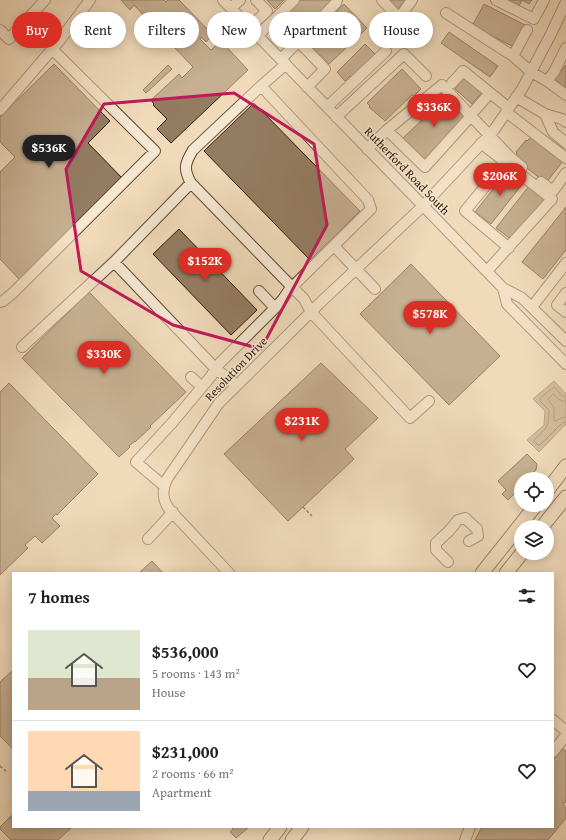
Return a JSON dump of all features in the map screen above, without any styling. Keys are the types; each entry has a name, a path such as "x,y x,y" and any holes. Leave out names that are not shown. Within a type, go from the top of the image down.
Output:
{"main road":[{"path":"554,482 566,466"},
{"path":"548,520 566,497"},
{"path":"483,572 530,512"},
{"path":"507,572 516,560"},
{"path":"270,840 279,828"},
{"path":"292,840 301,828"}],"street":[{"path":"0,30 9,39 45,0"},
{"path":"0,110 52,49 90,0"},
{"name":"Rutherford Road South","path":"223,0 235,12"},
{"path":"231,8 240,0"},
{"path":"256,0 267,11 261,17"},
{"path":"282,12 294,0"},
{"path":"327,12 337,0"},
{"path":"382,0 399,18 412,0"},
{"path":"496,0 534,20 544,0"},
{"name":"Resolution Drive","path":"164,486 167,479 219,402 423,206 490,135 531,72 566,2"},
{"path":"446,14 514,56 531,72 547,80 566,95"},
{"path":"261,32 269,25"},
{"path":"514,56 527,30"},
{"name":"Rutherford Road South","path":"261,38 503,288 507,304 566,364"},
{"path":"294,48 261,86 193,150 186,161 186,174 191,183 304,299 311,312 410,418 429,401"},
{"path":"305,48 326,69 308,87"},
{"path":"547,80 554,72 566,48"},
{"path":"0,302 13,293 155,151 52,49"},
{"path":"327,107 386,51"},
{"path":"336,117 404,54 426,76"},
{"path":"452,83 463,71 490,93 507,110 566,158"},
{"path":"367,149 387,130 442,85 473,113 490,135 514,161 553,191 566,173"},
{"path":"228,572 165,502 163,494 164,486 136,462 212,375 214,368 275,308 292,287 371,209 368,200 261,86"},
{"path":"387,130 425,167 490,93"},
{"path":"516,97 545,114 562,119 566,122"},
{"path":"545,114 553,132 566,143"},
{"path":"481,143 552,199 487,271"},
{"path":"505,162 465,211 509,248"},
{"path":"22,347 114,262 191,183"},
{"path":"334,246 375,289"},
{"path":"114,262 214,368 236,385"},
{"path":"532,308 565,265"},
{"path":"503,288 522,298 566,341"},
{"path":"259,291 275,308"},
{"path":"566,293 557,305 566,312"},
{"path":"191,377 202,387"},
{"path":"148,539 173,512"},
{"path":"448,562 436,550 436,543 458,520 465,518 477,529 478,536 469,541"},
{"path":"554,721 566,731"},
{"path":"554,751 566,735"},
{"path":"465,840 470,828"}],"path":[{"path":"303,507 312,516"},
{"path":"0,766 7,772"}],"highlighted area":[{"path":"234,93 314,144 327,225 261,349 173,325 81,271 66,169 104,104"}],"water":[{"path":"554,381 566,394 566,424 539,452 527,440 544,425 545,411 533,399"}],"building":[{"path":"121,0 164,0 166,2 167,0 179,0 191,12 141,12 134,5 130,10"},
{"path":"267,0 284,0 275,9"},
{"path":"300,0 333,0 321,12 288,12"},
{"path":"387,0 405,0 397,10"},
{"path":"504,0 522,0 518,8"},
{"path":"522,0 532,0 529,4"},
{"path":"344,4 352,12 336,12"},
{"path":"484,4 525,25 514,47 472,26"},
{"path":"199,21 207,29 207,41 206,42 201,37 200,39 207,46 207,48 211,50 213,48 228,48 248,70 171,143 157,129 167,119 153,105 154,104 151,100 179,74 182,78 193,67 175,48 199,48"},
{"path":"361,22 367,28 361,34"},
{"path":"449,32 498,66 490,77 441,43"},
{"path":"365,44 377,56 353,79 350,76 345,81 337,72"},
{"path":"313,48 346,48 329,64 321,55 316,54"},
{"path":"54,64 110,121 88,143 123,179 20,280 0,259 0,172 15,157 0,142 0,117"},
{"path":"168,65 172,69 146,93 143,90"},
{"path":"566,65 566,89 555,79"},
{"path":"402,69 421,89 414,96 412,95 385,121 369,107 370,106 367,103"},
{"path":"466,75 483,91 472,104 455,89"},
{"path":"447,96 466,115 423,161 402,139"},
{"path":"254,103 360,211 310,260 204,151"},
{"path":"532,136 563,161 546,183 514,158 517,153 516,152 526,140 527,141"},
{"path":"508,170 524,182 491,224 475,212"},
{"path":"529,186 545,198 512,240 496,228"},
{"path":"566,207 566,250 543,279 522,262"},
{"path":"179,229 257,310 231,335 153,254"},
{"path":"411,264 500,356 449,405 360,314"},
{"path":"89,292 186,392 119,457 22,358"},
{"path":"321,363 378,418 345,449 354,459 288,521 224,454"},
{"path":"9,383 98,474 57,515 56,514 52,518 60,526 42,543 35,536 25,545 28,548 0,575 0,392"},
{"path":"527,454 537,464 534,472 514,472 514,494 508,500 502,494 506,490 498,481"},
{"path":"152,561 162,572 140,572"},
{"path":"12,671 12,748 0,736 0,682"},
{"path":"563,749 566,751 566,802 563,803 566,809 566,818 548,840 475,840 481,828 554,828 554,759"},
{"path":"12,815 12,828 71,828 58,840 11,840 0,829 0,827"},
{"path":"248,828 236,838 230,832 233,829"}]}
